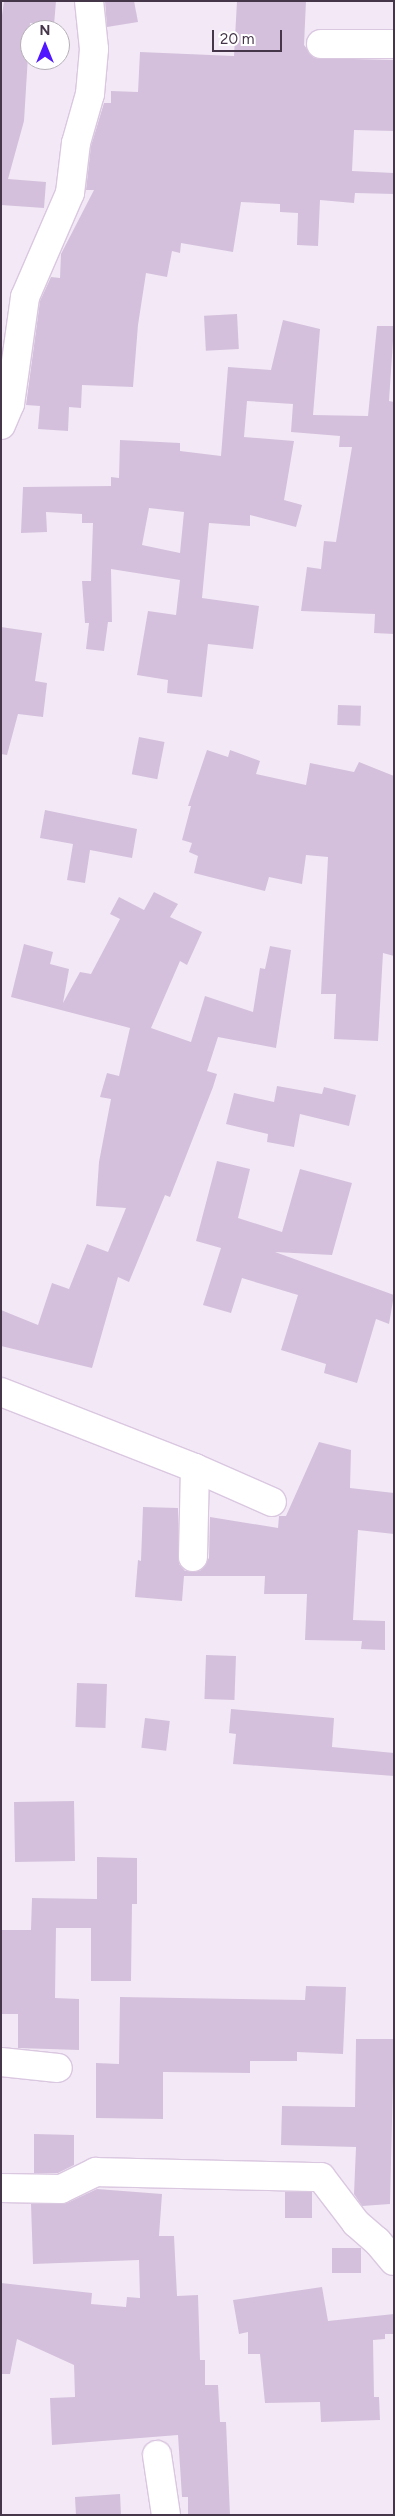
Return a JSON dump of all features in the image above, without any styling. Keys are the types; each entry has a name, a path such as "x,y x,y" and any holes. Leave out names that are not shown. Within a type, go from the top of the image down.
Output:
{"street":[{"path":"1,425 10,404 25,297 70,192 76,143 90,94 93,58 89,1"},
{"path":"321,44 394,44"},
{"path":"1,1392 195,1468 272,1502"},
{"path":"192,1557 195,1468"},
{"path":"1,2062 58,2068"},
{"path":"1,2188 61,2189 96,2172 321,2178 356,2223 377,2241 394,2261"},
{"path":"157,2455 166,2515"}],"building":[{"path":"4,1 56,1 54,20 20,20 20,70 27,70 24,121 8,179 46,182 44,208 1,205 1,22"},
{"path":"105,1 134,1 138,22 107,27"},
{"path":"237,1 306,1 304,45 314,58 394,60 394,131 354,130 352,171 394,173 394,194 355,193 354,203 320,200 318,246 297,245 298,213 280,212 280,204 241,202 233,252 181,243 180,253 172,251 167,277 146,273 138,325 133,387 82,385 81,408 69,407 68,431 38,429 40,406 26,405 40,301 51,277 60,278 61,254 94,190 86,190 91,146 104,103 111,103 111,91 138,92 140,52 234,56"},
{"path":"237,314 239,349 206,351 204,316"},
{"path":"283,320 320,329 313,415 368,416 377,326 394,326 389,401 394,402 394,634 374,633 375,614 301,611 307,567 321,569 324,541 336,542 352,447 339,447 340,436 291,432 293,404 247,401 244,437 294,441 284,500 302,505 296,527 250,515 250,526 209,523 202,598 259,606 253,649 208,644 202,697 167,693 168,680 137,675 148,611 176,615 180,580 111,569 112,622 108,622 104,651 86,649 89,623 85,623 82,581 91,581 93,523 82,523 82,514 46,512 47,532 21,533 23,487 111,486 111,477 119,478 120,440 180,443 180,451 221,456 228,367 271,370","holes":["149,508 184,512 180,553 142,545"]},
{"path":"1,627 42,633 35,681 47,683 43,717 18,714 7,755 1,754"},
{"path":"338,705 361,706 360,726 337,725"},
{"path":"139,737 165,742 157,779 132,774"},
{"path":"207,750 228,757 230,750 260,761 256,774 306,785 310,763 354,772 359,762 394,776 394,956 383,953 378,1041 334,1039 336,994 321,994 328,857 306,855 302,884 269,877 265,891 194,873 198,856 189,852 192,843 182,840 191,806 188,806"},
{"path":"45,810 137,829 132,858 90,850 85,883 67,880 73,844 40,838"},
{"path":"154,892 178,904 170,917 202,932 187,965 180,961 151,1028 191,1042 205,996 253,1012 260,968 265,969 270,946 291,950 276,1048 218,1037 207,1071 217,1074 213,1087 170,1197 165,1195 129,1282 118,1277 92,1368 1,1346 1,1310 38,1325 52,1283 69,1289 87,1244 108,1252 126,1208 96,1206 99,1162 111,1099 100,1097 107,1073 119,1076 130,1028 11,997 24,944 53,952 50,964 69,969 63,1003 80,972 91,974 120,919 110,914 119,897 144,910"},
{"path":"277,1086 322,1094 324,1087 356,1095 349,1126 300,1114 294,1147 267,1142 268,1134 226,1124 234,1093 274,1102"},
{"path":"217,1161 250,1169 238,1218 282,1232 300,1169 352,1183 332,1255 275,1252 394,1295 389,1324 376,1319 357,1383 324,1373 326,1364 281,1350 298,1295 242,1278 231,1313 203,1305 221,1248 196,1241"},
{"path":"319,1442 351,1450 350,1488 394,1493 394,1534 358,1530 353,1620 385,1621 385,1650 361,1649 362,1641 305,1640 307,1594 264,1594 265,1576 184,1576 182,1601 135,1597 138,1560 141,1561 143,1507 178,1508 179,1564 185,1571 200,1571 209,1558 210,1517 278,1528 279,1516 286,1516"},
{"path":"206,1655 236,1656 234,1700 204,1699"},
{"path":"77,1683 107,1684 105,1728 75,1727"},
{"path":"231,1709 334,1718 332,1747 394,1753 394,1776 233,1764 236,1734 229,1733"},
{"path":"145,1718 170,1721 166,1751 141,1748"},
{"path":"74,1801 75,1861 15,1862 14,1802"},
{"path":"97,1857 137,1858 137,1904 132,1904 131,1981 91,1981 91,1928 56,1928 55,1998 79,1999 79,2050 18,2048 18,2014 1,2014 1,1930 31,1930 32,1898 97,1899"},
{"path":"306,1986 346,1987 343,2054 297,2052 297,2061 250,2061 250,2073 163,2072 163,2119 96,2118 96,2063 119,2064 120,1997 305,2000"},
{"path":"356,2039 394,2039 390,2204 362,2206 354,2194 356,2147 281,2145 282,2106 355,2107"},
{"path":"34,2134 74,2135 74,2165 58,2173 34,2173"},
{"path":"97,2189 162,2194 159,2236 174,2236 177,2296 198,2295 200,2360 205,2360 205,2385 218,2385 220,2422 226,2422 230,2515 188,2515 188,2497 182,2497 178,2435 52,2445 50,2398 75,2397 74,2365 17,2339 10,2374 1,2374 1,2283 92,2293 91,2304 126,2307 127,2297 140,2298 139,2260 33,2264 31,2204 67,2203"},
{"path":"285,2192 312,2192 312,2218 285,2218"},
{"path":"332,2248 361,2248 361,2273 332,2273"},
{"path":"322,2287 328,2321 394,2314 394,2334 385,2334 385,2339 373,2340 374,2397 379,2397 380,2420 321,2422 320,2402 265,2403 260,2354 248,2354 248,2332 239,2334 233,2300"},
{"path":"120,2494 121,2515 76,2515 75,2497"}]}
